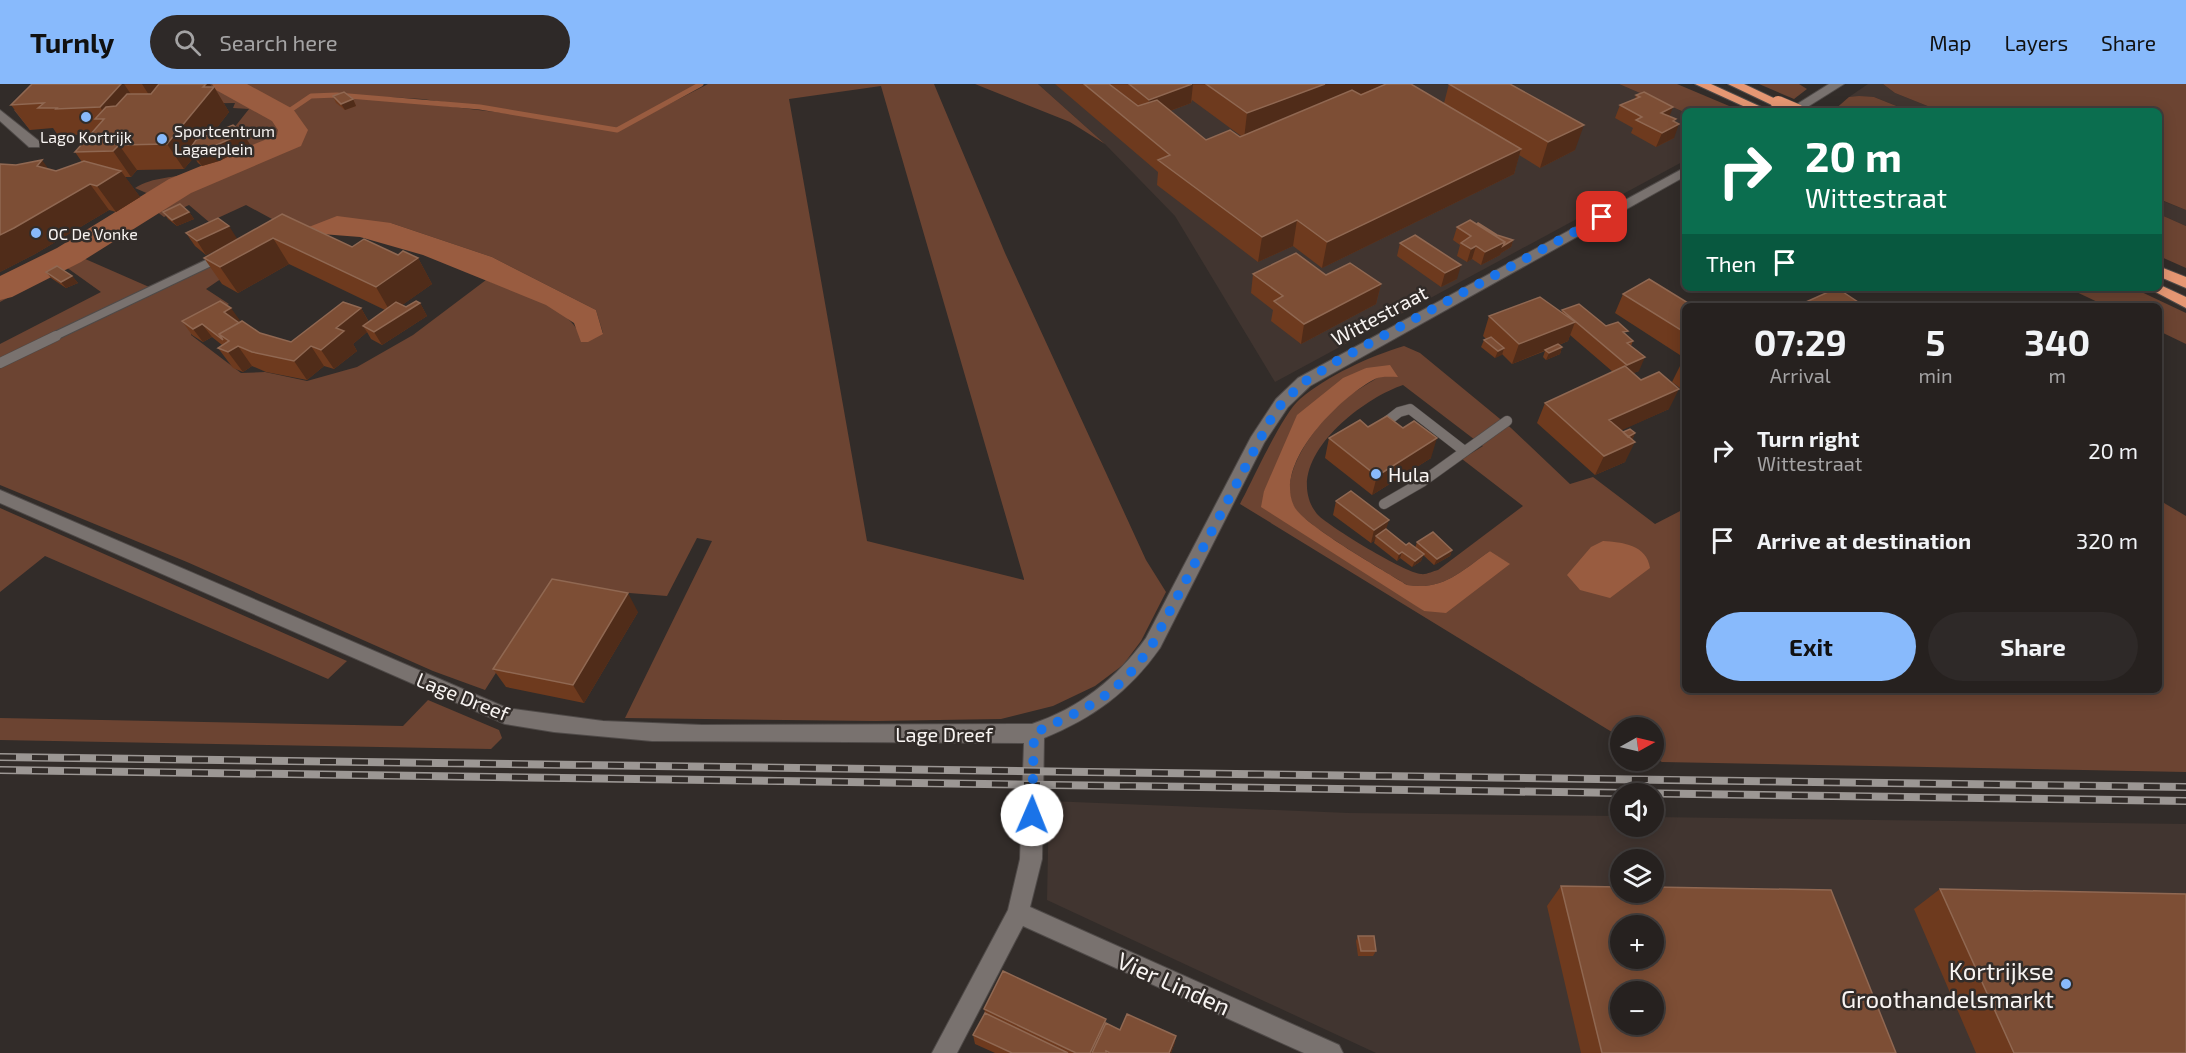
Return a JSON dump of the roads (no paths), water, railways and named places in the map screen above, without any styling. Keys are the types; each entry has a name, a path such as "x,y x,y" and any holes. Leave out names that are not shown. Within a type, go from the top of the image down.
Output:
{"highway":[{"path":"1701,84 1757,108"},
{"path":"1734,84 1790,108"},
{"path":"2162,272 2186,283"},
{"path":"2161,291 2186,303"}],"street":[{"path":"1797,108 1838,84"},
{"path":"0,114 34,144"},
{"name":"Wittestraat","path":"1034,733 1094,704 1113,692 1134,672 1153,643 1257,441 1282,403 1304,382 1682,173"},
{"name":"Lage Dreef","path":"0,496 506,716 558,726 622,731 958,736 1034,733"},
{"path":"944,1053 1018,913 1031,859 1034,733"},
{"name":"Vier Linden","path":"1018,913 1331,1053"}],"lane":[{"path":"0,363 211,260 231,256"},
{"path":"1376,430 1399,412 1410,409 1463,450"},
{"path":"1384,504 1422,482 1463,450 1507,421"}],"waterway":[{"path":"0,289 69,255 180,186 290,140 293,130 283,115 226,84"},
{"path":"283,115 311,96 337,95 480,107 617,130 701,84"}],"railway":[{"path":"0,757 2186,787"},
{"path":"0,770 2186,801"}],"place":[{"name":"Lago Kortrijk","path":"86,117"},
{"name":"Sportcentrum Lagaeplein","path":"162,139"},
{"name":"OC De Vonke","path":"36,233"},
{"name":"Hula","path":"1376,474"},
{"name":"Kortrijkse Groothandelsmarkt","path":"2066,984"}]}
